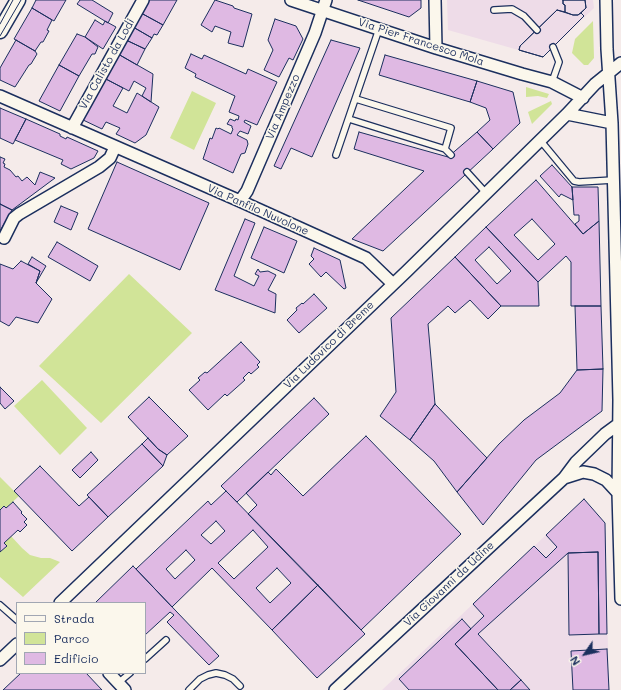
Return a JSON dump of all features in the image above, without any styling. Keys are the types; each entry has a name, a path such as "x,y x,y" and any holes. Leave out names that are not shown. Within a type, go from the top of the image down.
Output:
{"street":[{"path":"0,30 18,0"},
{"name":"Via Calisto da Lodi","path":"72,128 143,0"},
{"name":"Via Pier Francesco Mola","path":"291,0 436,48 552,82 583,98"},
{"name":"Via Ampezzo","path":"240,201 248,191 323,11 326,0"},
{"path":"435,0 436,48"},
{"path":"606,0 608,74 612,123 620,400 618,493 621,599"},
{"name":"Via Ludovico di Breme","path":"61,602 393,284 567,114 595,84 621,63"},
{"name":"Via Panfilo Nuvolone","path":"0,96 366,258 393,284"},
{"path":"567,114 612,123"},
{"path":"2,239 14,218 99,167 110,158 115,147"},
{"name":"Via Giovanni da Udine","path":"335,690 564,478 576,462 605,434 620,423"},
{"name":"Via Giovanni da Udine","path":"564,478 583,472 594,474 606,480 618,493"},
{"path":"0,660 16,645"},
{"path":"110,674 122,687"}],"lane":[{"path":"494,10 512,9 524,16 537,30"},
{"path":"336,155 379,29"},
{"path":"552,82 559,62 553,47"},
{"path":"356,99 452,128 445,148"},
{"path":"349,119 445,148 451,155"},
{"path":"540,140 574,181 613,180"},
{"path":"467,172 486,193"},
{"path":"0,605 16,619"},
{"path":"146,658 166,640"},
{"path":"189,690 200,679 216,673 233,679 240,686"},
{"path":"122,687 129,674"}],"shaded area":[{"path":"447,0 593,0 594,8 543,57 448,30"},
{"path":"584,499 605,523 609,690 382,690"}],"green space":[{"path":"593,21 594,58 588,65 584,65 572,53 575,39"},
{"path":"526,87 549,94 547,98 538,96 526,97"},
{"path":"192,91 216,103 194,150 170,138"},
{"path":"551,101 552,104 532,124 528,112"},
{"path":"129,274 192,333 101,423 39,366"},
{"path":"42,380 87,428 60,455 14,406"},
{"path":"0,477 19,496 6,508 4,506 0,510"},
{"path":"11,536 30,555 41,558 50,558 60,562 23,597 0,577 0,552 7,546 4,543"}],"building":[{"path":"36,0 66,0 54,21 32,8"},
{"path":"80,0 92,0 113,13 108,23 77,4"},
{"path":"148,0 177,0 163,25 141,13"},
{"path":"215,0 252,14 243,47 228,43 231,32 215,26 212,32 201,25"},
{"path":"358,0 421,0 421,8 409,17"},
{"path":"563,0 585,0 586,8 581,13 584,16 543,57 519,50 520,46 557,10 565,12"},
{"path":"563,0 585,0 586,8 578,15 573,15 565,12"},
{"path":"32,8 52,20 47,30 49,31 43,42 41,42 35,51 14,39"},
{"path":"557,10 573,15 578,15 581,13 584,16 543,57 519,50 520,46"},
{"path":"141,13 163,25 157,35 154,34 152,38 133,27"},
{"path":"275,19 296,26 303,39 293,60 289,58 279,77 264,70 273,50 268,40"},
{"path":"95,20 103,25 105,21 116,27 103,49 85,37"},
{"path":"133,27 152,38 145,49 126,40"},
{"path":"77,34 85,37 98,47 95,54 92,54 79,76 59,65"},
{"path":"16,40 35,51 37,54 15,87 0,80 0,68"},
{"path":"126,40 145,49 137,65 118,54"},
{"path":"331,40 360,48 312,157 291,148 281,169 274,166"},
{"path":"118,54 153,74 151,102 142,96 146,88 134,81 129,91 104,78"},
{"path":"191,54 202,59 204,55 246,74 248,69 277,82 257,125 245,120 244,122 251,126 248,134 240,131 237,135 247,140 248,144 245,153 241,154 233,173 203,159 210,138 212,139 216,128 231,134 233,129 232,126 227,124 230,119 235,121 236,119 238,120 239,116 229,112 235,96 195,77 196,74 185,68"},
{"path":"385,55 477,81 470,102 379,75"},
{"path":"59,65 79,76 60,111 39,101"},
{"path":"104,78 123,88 113,106 127,113 137,93 159,107 146,135 135,143 116,134 120,128 106,122 102,129 81,119"},
{"path":"477,81 513,92 520,123 493,149 477,132 490,120 486,108 470,102"},
{"path":"0,108 26,119 13,144 0,138"},
{"path":"26,119 60,134 60,136 66,139 67,137 98,151 94,158 71,169 61,164 63,160 15,140"},
{"path":"359,132 448,157 477,132 493,149 383,251 352,239 424,171 354,149"},
{"path":"0,157 5,159 3,163 5,164 4,167 10,170 16,177 18,176 22,181 27,177 35,185 40,172 55,178 12,210 0,204"},
{"path":"117,162 209,203 180,270 88,229"},
{"path":"552,165 572,187 573,200 561,194 559,197 540,176"},
{"path":"536,180 583,234 599,221 601,306 571,306 571,262 566,256 538,282 486,227","holes":["532,219 555,244 538,260 514,235"]},
{"path":"572,187 598,187 599,221 583,234 575,224 579,221 579,215 574,215"},
{"path":"0,204 12,210 0,231"},
{"path":"61,206 78,213 71,230 54,222"},
{"path":"245,219 255,223 234,276 254,286 259,276 255,274 258,269 260,272 268,271 276,275 268,290 276,294 275,313 215,290"},
{"path":"264,227 297,241 284,273 251,258"},
{"path":"486,227 538,282 539,306 501,306 455,257","holes":["489,247 511,271 497,284 475,260"]},
{"path":"57,242 98,266 90,281 48,257"},
{"path":"314,248 340,260 346,288 344,289 326,272 321,277 309,264 314,259 311,256"},
{"path":"32,257 46,266 36,283 40,271 28,264"},
{"path":"455,257 501,306 488,319 470,300 455,313 448,306 428,324 435,404 410,440 380,416 396,392 391,318"},
{"path":"21,261 40,271 36,283 52,299 38,323 16,317 9,326 0,321 0,264 13,269"},
{"path":"314,294 327,308 299,333 287,320 297,310 296,308"},
{"path":"575,306 601,306 603,369 577,370"},
{"path":"241,342 260,362 257,365 259,367 251,374 249,372 243,378 245,380 227,396 225,394 208,410 189,390 200,380 198,378 205,372 207,373"},
{"path":"603,369 602,411 536,460 483,525 457,492 499,444 524,420 560,393 577,370"},
{"path":"0,387 14,401 5,409 0,403"},
{"path":"149,397 188,436 167,455 158,449 128,417"},
{"path":"314,398 329,414 237,502 221,486"},
{"path":"435,404 487,458 457,492 434,461 410,440"},
{"path":"366,436 461,534 361,630 248,514 257,505 246,493 268,472 271,475 276,469 303,496"},
{"path":"148,438 158,449 167,455 163,466 142,444"},
{"path":"142,444 163,466 108,517 87,495"},
{"path":"91,452 98,460 80,478 72,470"},
{"path":"40,466 79,506 89,497 108,517 72,551 14,491"},
{"path":"226,491 318,585 272,630 212,568 172,607 136,569 208,501 211,505","holes":["216,521 225,531 211,544 201,535","253,530 268,547 234,579 218,563","186,550 195,560 175,579 166,569","277,568 291,583 270,603 256,588"]},
{"path":"584,499 605,523 607,634 599,634 598,552 568,553 478,634 521,680 510,690 498,690 455,644 484,616 473,604 534,546 546,558 557,547 546,535"},
{"path":"13,502 27,519 24,522 27,525 20,532 18,530 4,543 7,546 0,552 0,510 4,506 6,508"},
{"path":"598,552 599,634 569,635 568,553"},
{"path":"133,566 219,656 209,665 167,622 174,615 170,612 146,634 146,602 96,602"},
{"path":"318,585 365,634 317,678 272,630"},
{"path":"462,619 471,629 455,644 498,690 409,690 399,679"},
{"path":"607,649 609,690 573,690 571,651"},
{"path":"20,674 87,674 102,690 3,690"},
{"path":"521,680 530,690 510,690"}],"tram line":[{"path":"0,24 13,0"},
{"path":"0,36 21,0"}]}
